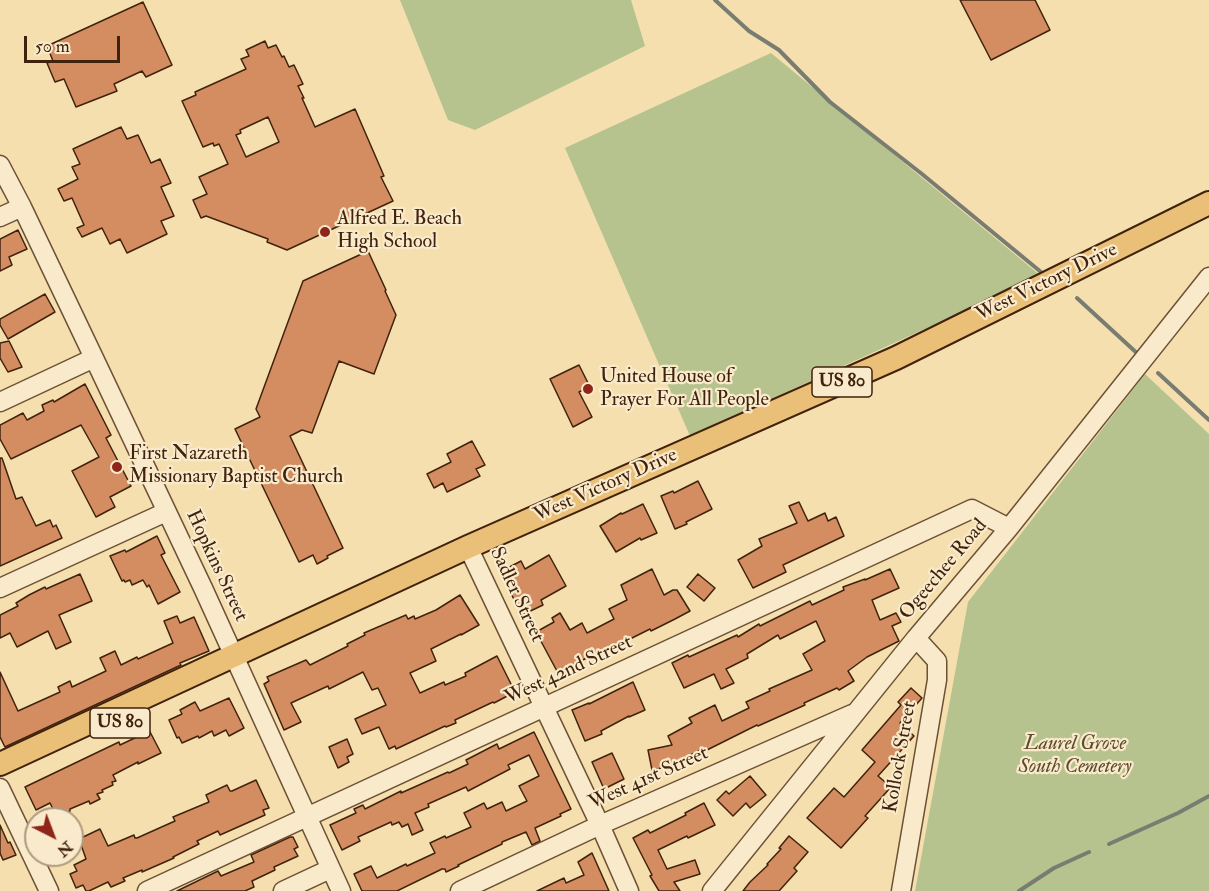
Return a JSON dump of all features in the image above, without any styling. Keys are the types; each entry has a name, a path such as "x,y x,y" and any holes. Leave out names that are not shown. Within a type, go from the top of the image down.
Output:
{"main road":[{"name":"West Victory Drive","path":"0,778 237,662 896,358 1209,203"},
{"name":"West Victory Drive","path":"471,553 902,370 1209,218"},
{"name":"West Victory Drive","path":"0,764 237,662"}],"street":[{"name":"Hopkins Street","path":"0,165 203,588 341,891"},
{"path":"0,217 22,207"},
{"name":"Ogeechee Road","path":"712,891 916,638 1009,528 1209,277"},
{"path":"0,402 94,358"},
{"name":"West 42nd Street","path":"147,891 972,509 1009,528"},
{"path":"0,588 166,512"},
{"name":"Sadler Street","path":"471,553 629,891"},
{"name":"Kollock Street","path":"901,891 937,680 936,661 916,638"},
{"name":"West 41st Street","path":"460,891 600,825 856,712"},
{"path":"0,788 49,891"},
{"path":"283,891 330,868"}],"green space":[{"path":"400,0 631,0 645,46 475,130 448,120"},
{"path":"771,53 1041,276 690,436 565,148"},
{"name":"Laurel Grove South Cemetery","path":"1145,374 1209,434 1209,891 915,891 968,602"}],"building":[{"path":"960,0 1035,0 1050,30 991,60"},
{"path":"143,2 172,65 146,77 142,71 114,84 117,91 76,107 64,79 55,82 47,63 53,61 47,46"},
{"path":"265,41 268,48 276,45 289,67 294,65 303,84 298,86 304,98 302,98 315,127 355,109 384,176 381,177 393,201 287,250 267,242 268,239 206,216 201,218 193,200 207,194 199,177 228,164 219,144 214,146 213,143 203,147 182,101 196,95 195,92 246,69 241,59 249,56 246,50","holes":["268,117 279,142 246,157 236,135 241,133 240,130"]},
{"path":"121,127 127,139 138,135 151,163 160,159 171,183 161,187 174,216 161,221 167,234 127,253 120,239 110,244 102,228 82,237 77,228 84,225 72,198 64,201 58,189 78,179 72,167 80,164 73,149"},
{"path":"18,230 27,249 9,257 12,265 0,271 0,239"},
{"path":"368,251 396,315 374,374 339,361 312,433 302,430 290,436 343,548 317,564 313,555 299,562 235,429 260,417 256,409 303,281"},
{"path":"45,294 55,312 8,339 0,325 0,319"},
{"path":"9,341 22,367 8,372 0,358 0,343"},
{"path":"579,365 590,387 579,392 592,417 573,427 550,379"},
{"path":"85,384 111,435 106,438 131,486 110,497 115,507 96,517 72,471 99,457 81,425 11,459 0,439 0,425 23,413 27,420 44,411 42,405 53,400 54,402"},
{"path":"472,441 485,465 476,469 480,476 447,492 443,483 434,488 427,474 451,462 447,454"},
{"path":"0,458 2,458 16,499 22,497 36,526 50,520 53,527 56,525 62,538 0,566"},
{"path":"698,481 712,509 675,529 661,496 673,491 674,493"},
{"path":"799,502 808,521 825,513 828,521 836,517 844,536 783,565 786,572 753,588 738,560 762,546 759,539 797,523 789,506"},
{"path":"643,504 657,533 641,540 640,538 616,552 600,526 621,513"},
{"path":"157,536 165,553 161,555 180,592 158,604 149,585 147,587 143,580 132,585 130,580 122,581 110,556 125,550 126,552"},
{"path":"549,555 566,586 541,600 543,605 522,615 500,572 521,561 525,569"},
{"path":"652,569 664,595 677,590 690,611 602,653 600,651 558,673 536,632 554,622 552,618 560,613 570,630 582,623 587,633 614,619 609,609 627,600 621,585"},
{"path":"890,569 899,588 872,600 880,620 896,613 901,622 892,626 899,641 867,657 848,671 854,681 705,751 704,748 675,763 676,765 652,770 648,750 672,745 668,736 692,723 689,718 715,705 722,721 749,708 746,702 812,670 803,654 825,641 816,621 780,639 778,635 747,654 748,658 726,669 734,683 721,689 714,674 684,688 672,663 737,635 738,637 759,624 760,626 810,601 812,605 844,590 843,587"},
{"path":"80,574 92,601 59,615 71,642 56,649 48,631 17,647 10,633 0,638 0,615 18,606 16,603 29,595"},
{"path":"698,574 715,588 704,601 687,587"},
{"path":"460,595 479,625 431,649 436,661 410,673 420,693 444,682 445,685 466,676 465,673 497,656 515,692 455,720 456,723 396,749 395,746 389,749 379,727 362,734 355,719 386,705 378,688 372,690 363,672 329,689 328,686 291,703 301,722 284,730 264,684 269,681 267,677 306,660 310,665 348,646 347,644 365,635 364,633 406,615 408,619 414,616 415,619 436,610"},
{"path":"177,616 180,623 194,617 209,651 5,747 0,737 0,672 18,711 60,692 58,687 70,681 72,687 106,671 100,658 115,651 121,665 173,643 164,621"},
{"path":"633,682 645,710 629,716 601,731 602,734 585,741 572,710"},
{"path":"911,688 922,698 900,723 914,736 878,776 891,787 865,816 868,818 841,848 807,818 834,788 844,797 875,762 862,750 901,705 898,702"},
{"path":"229,698 244,728 229,736 226,730 214,736 212,731 182,743 179,737 177,738 169,720 182,714 180,710 195,702 200,711"},
{"path":"148,728 161,753 113,775 116,781 97,794 100,799 75,807 52,807 50,803 42,807 35,807 25,787 119,742 120,745 139,736 137,733"},
{"path":"534,732 571,809 535,828 540,841 532,845 526,832 446,872 442,869 397,891 362,891 354,874 371,866 377,878 435,853 430,843 471,827 464,813 484,803 487,809 502,802 506,811 527,801 519,786 539,776 529,755 508,765 510,769 468,791 466,787 428,804 429,807 415,813 423,830 412,835 408,824 402,827 399,822 392,825 391,822 358,837 360,841 342,850 330,825 356,813 354,809 363,805 365,809 401,791 401,793 468,764 466,760 497,744 499,749"},
{"path":"347,739 353,754 347,757 349,762 338,768 329,747"},
{"path":"612,753 624,779 604,789 592,762"},
{"path":"750,776 766,795 750,808 746,803 733,816 717,800 726,791 729,794"},
{"path":"256,780 269,808 263,810 265,815 220,835 218,831 197,841 199,844 174,858 123,878 125,881 111,887 108,882 89,891 86,891 83,885 76,888 70,874 77,871 75,867 84,867 86,859 84,837 100,829 108,846 134,835 137,838 175,821 173,817 209,802 206,795 227,785 232,791"},
{"path":"704,803 715,825 658,850 667,869 695,860 700,874 674,882 680,891 659,891 633,838 648,830 650,833"},
{"path":"0,825 16,855 3,860 0,853"},
{"path":"789,836 808,852 794,868 797,871 779,891 743,891 768,865"},
{"path":"293,837 298,847 294,849 298,856 252,881 254,887 245,891 177,891 218,871 221,876 254,862 251,855"},
{"path":"592,853 609,891 537,891 564,878 566,883 584,875 578,862"}],"waterway":[{"path":"715,0 749,31 779,50 830,102 1041,272"},
{"path":"1077,298 1139,355"},
{"path":"1158,373 1209,420"},
{"path":"1109,844 1178,813 1209,796"},
{"path":"1019,891 1054,868 1089,852"}],"place":[{"name":"Alfred E. Beach High School","path":"325,232"},
{"name":"United House of Prayer For All People","path":"588,389"},
{"name":"First Nazareth Missionary Baptist Church","path":"117,467"}]}
